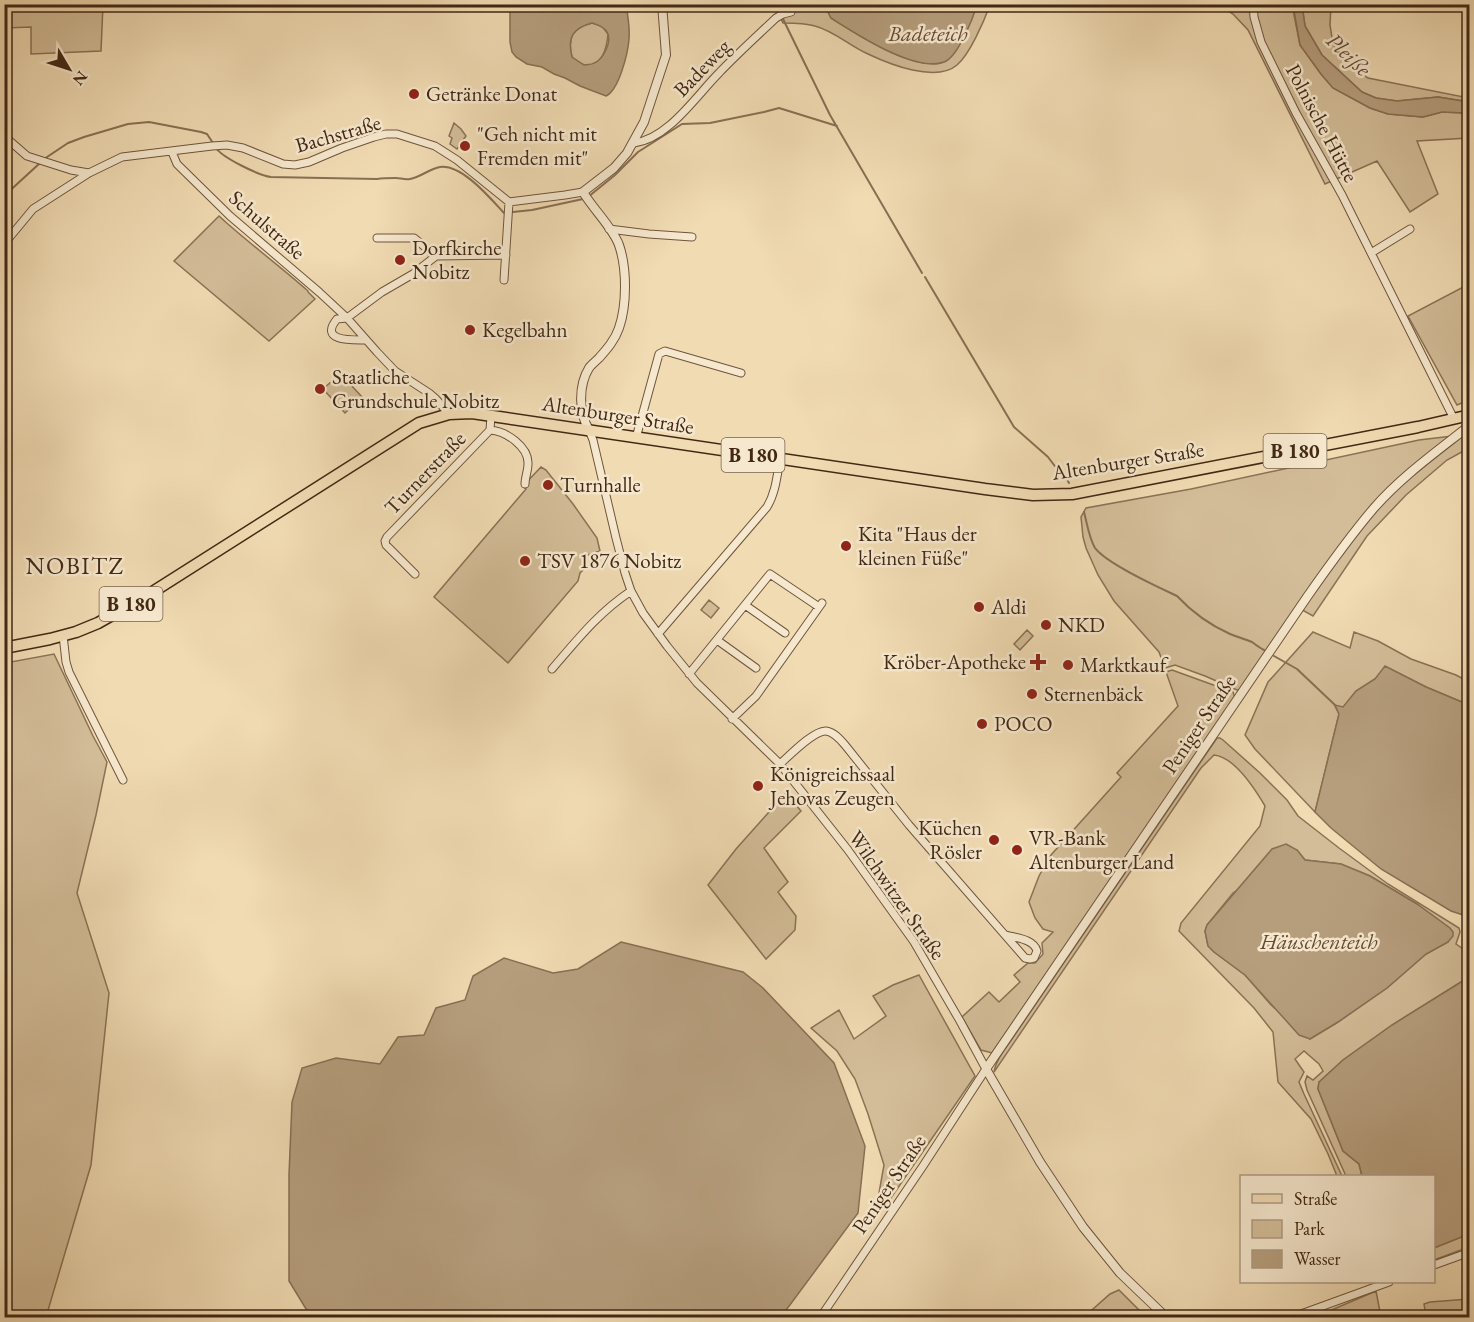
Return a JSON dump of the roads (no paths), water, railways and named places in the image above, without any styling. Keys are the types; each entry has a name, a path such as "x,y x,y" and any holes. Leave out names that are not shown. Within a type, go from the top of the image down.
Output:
{"main road":[{"name":"Altenburger Straße","path":"4,648 31,644 98,623 151,593 419,423 449,414 472,413 1034,495 1066,495 1470,415"}],"street":[{"path":"504,280 508,209 565,195 585,196 614,168 634,143 644,122 666,55 662,4"},
{"name":"Polnische Hütte","path":"1253,4 1261,42 1296,113 1342,195 1454,419"},
{"name":"Badeweg","path":"634,143 653,137 668,125 776,18 791,12"},
{"name":"Bachstraße","path":"4,244 33,209 89,173 122,157 227,145 243,148 283,164 295,165 309,162 374,137 397,134 435,146 457,160 508,209"},
{"path":"4,136 27,156 71,170 89,173"},
{"name":"Schulstraße","path":"172,152 177,164 230,216 302,276 347,318 395,371 429,393 449,414"},
{"path":"585,196 619,244 624,269 625,301 619,328 609,347 589,368 582,387 582,410 589,430"},
{"path":"609,229 692,237"},
{"path":"1371,253 1410,229"},
{"path":"376,238 414,238 436,256"},
{"path":"366,340 341,340 332,330 333,324 336,319 347,318 436,256 506,255"},
{"path":"636,438 659,354 665,351 741,373"},
{"name":"Turnerstraße","path":"415,574 390,550 385,541 490,430 491,416"},
{"name":"Peniger Straße","path":"820,1317 1306,597 1375,507 1405,477 1470,424"},
{"name":"Turnerstraße","path":"490,430 496,430 517,442 525,452 528,463 525,484"},
{"name":"Wilchwitzer Straße","path":"589,430 631,591 643,613 689,674 780,764 848,850 914,942 986,1069"},
{"path":"658,634 767,507 774,492 780,459"},
{"path":"689,674 770,574 820,605 756,696 732,719"},
{"path":"552,669 596,618 631,591"},
{"path":"745,605 785,633"},
{"path":"63,635 69,672 123,780"},
{"path":"717,640 756,668"},
{"path":"780,764 816,733 825,730 835,735 909,825 1006,935"},
{"path":"986,1069 1040,1162 1083,1227 1120,1273 1167,1317"},
{"path":"1435,1264 1470,1252"},
{"path":"1290,1317 1384,1283"}],"water":[{"path":"510,5 626,5 629,30 627,53 619,79 606,96 542,67 527,64 512,52","holes":["592,23 607,32 609,38 603,55 592,64 584,65 572,57 570,44 576,31"]},
{"name":"Badeteich","path":"818,5 977,5 956,51 946,61 934,64 904,58 887,50 831,18 828,12"},
{"path":"1293,5 1302,5 1305,26 1322,55 1362,92 1376,98 1397,101 1438,97 1469,102 1469,115 1442,112 1423,117 1388,114 1370,108 1333,88 1300,45"},
{"path":"1385,666 1469,705 1469,917 1451,911 1381,869 1315,812 1339,714 1335,705 1343,707 1356,691 1375,679"},
{"name":"Häuschenteich","path":"1286,844 1297,850 1305,860 1341,864 1370,876 1417,904 1453,932 1448,942 1426,954 1387,988 1310,1039 1299,1035 1245,975 1208,946 1205,931 1207,925 1272,849"},
{"path":"621,942 743,972 763,988 834,1063 865,1146 858,1213 781,1317 321,1318 306,1309 289,1281 292,1102 302,1068 336,1058 380,1064 398,1037 424,1035 436,1008 465,1000 473,976 504,958 553,973 578,969"},
{"path":"1469,977 1469,1234 1435,1248 1435,1175 1362,1175 1359,1164 1343,1151 1318,1089 1319,1082 1343,1060 1392,1025"}],"waterway":[{"path":"804,4 808,7 814,4"},
{"path":"783,19 830,115 922,273"},
{"path":"588,197 638,152 682,124 710,123 779,108 837,126"},
{"path":"44,159 68,143 84,137 128,124 149,122 201,132 207,134 213,143"},
{"path":"216,148 241,166 271,177 408,179 436,168 448,168 475,183 504,213 532,210 583,199"},
{"path":"4,196 40,163"},
{"path":"925,277 1014,427 1048,457 1069,483"},
{"path":"1084,512 1095,548 1110,561 1177,596 1215,626 1252,642 1264,650"},
{"path":"1274,656 1297,669 1335,705"}],"place":[{"name":"Getränke Donat","path":"414,94"},
{"name":"\"Geh nicht mit Fremden mit\"","path":"465,146"},
{"name":"Dorfkirche Nobitz","path":"400,260"},
{"name":"Kegelbahn","path":"470,330"},
{"name":"Staatliche Grundschule Nobitz","path":"320,389"},
{"name":"Turnhalle","path":"548,485"},
{"name":"Kita \"Haus der kleinen Füße\"","path":"846,546"},
{"name":"TSV 1876 Nobitz","path":"525,561"},
{"name":"Aldi","path":"979,607"},
{"name":"NKD","path":"1046,625"},
{"name":"Kröber-Apotheke","path":"1038,662"},
{"name":"Marktkauf","path":"1068,665"},
{"name":"Sternenbäck","path":"1032,694"},
{"name":"POCO","path":"982,724"},
{"name":"Königreichssaal Jehovas Zeugen","path":"758,786"},
{"name":"Küchen Rösler","path":"994,840"},
{"name":"VR-Bank Altenburger Land","path":"1017,850"}],"district":[{"name":"NOBITZ","path":"75,566"}],"water label":[{"name":"Pleiße","path":"1349,54"}]}
